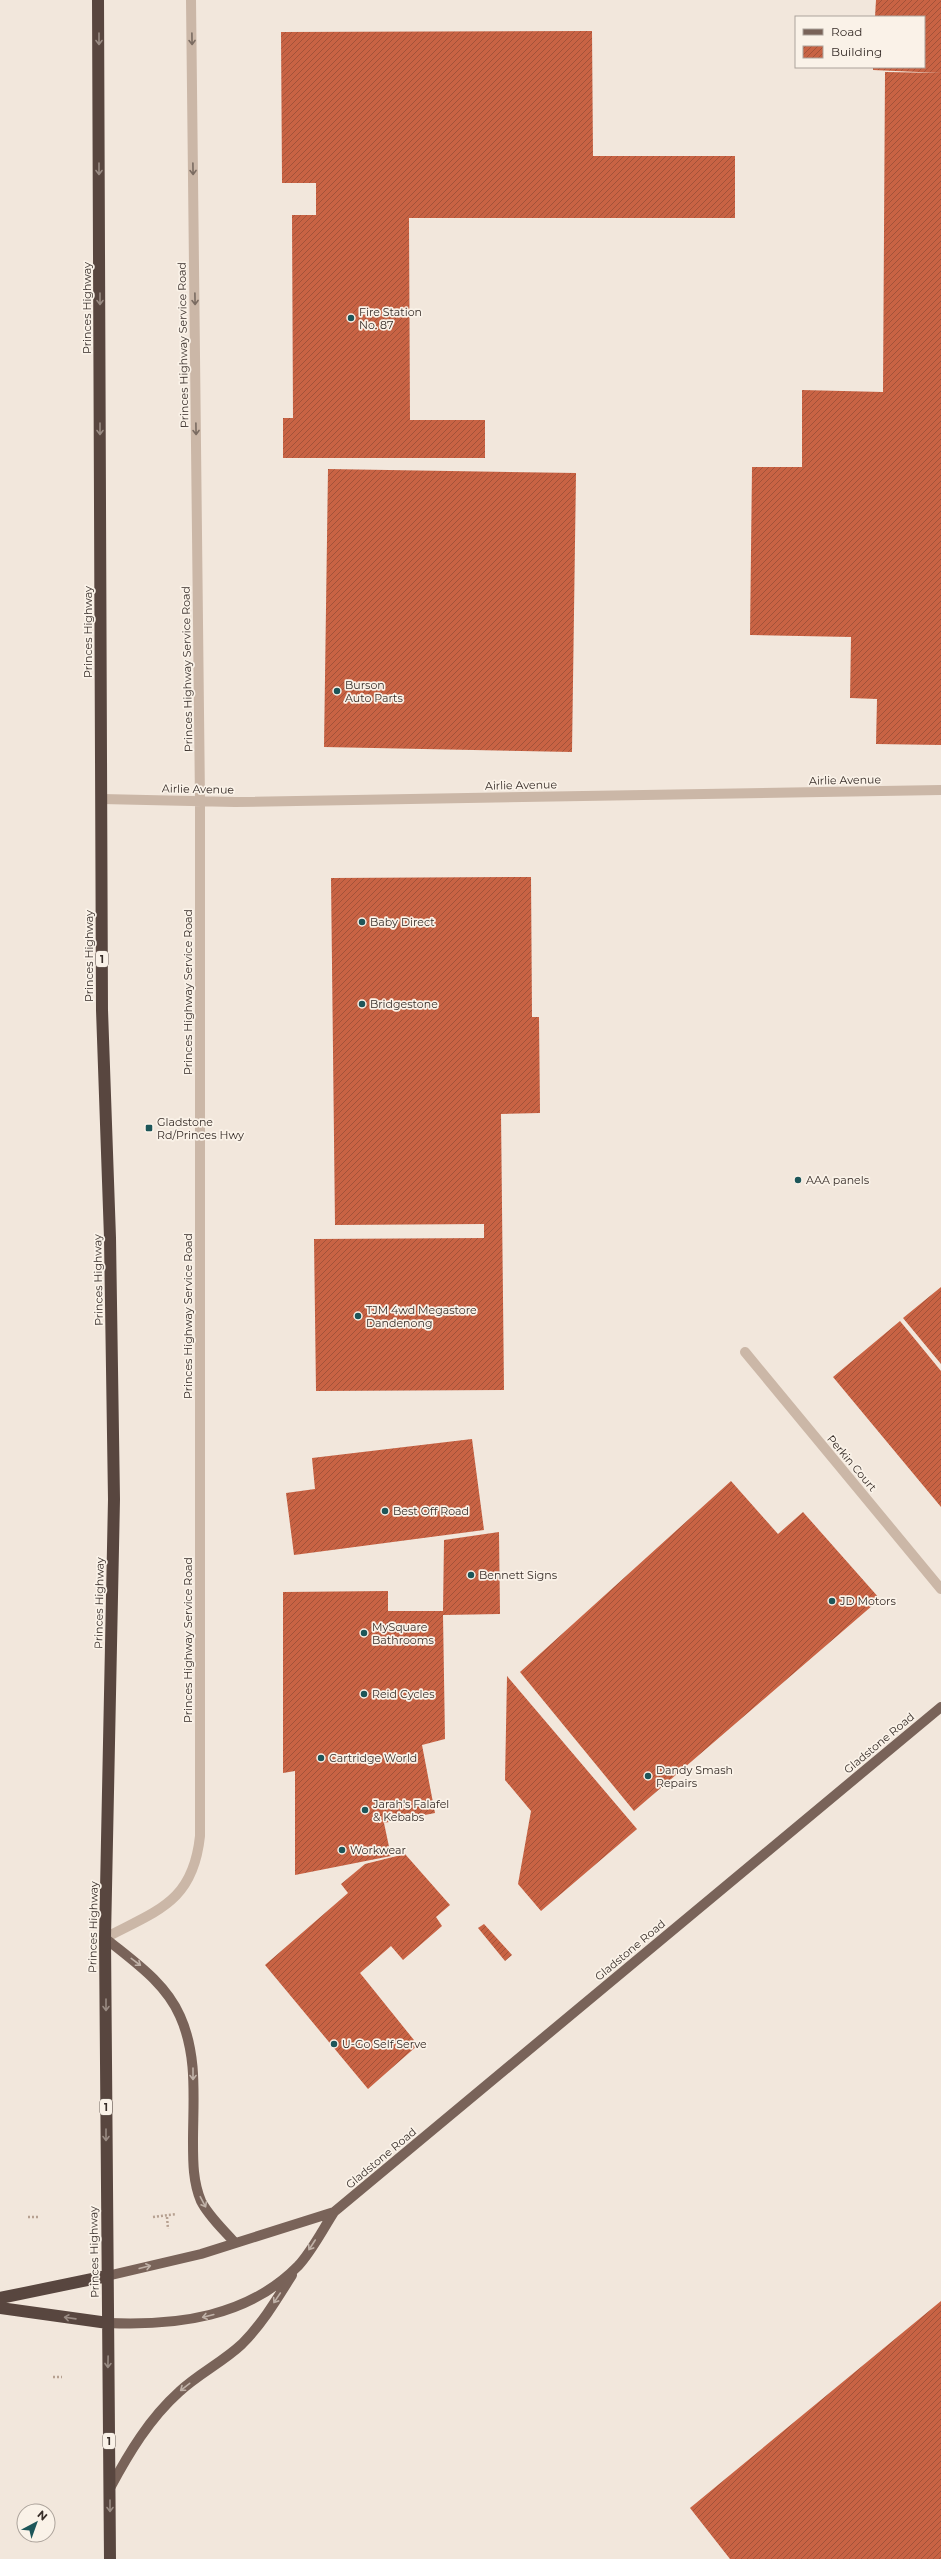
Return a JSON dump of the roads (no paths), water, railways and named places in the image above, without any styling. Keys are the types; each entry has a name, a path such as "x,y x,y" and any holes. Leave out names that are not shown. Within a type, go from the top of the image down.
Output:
{"highway":[{"name":"Princes Highway","path":"98,0 102,1010 110,1238 114,1499 106,1938 107,2276 111,2557"},
{"path":"0,2298 107,2276"},
{"path":"0,2308 108,2323"}],"main road":[{"name":"Gladstone Road","path":"108,2323 157,2325 222,2312 255,2298 299,2265 334,2212 941,1707"},
{"path":"106,1938 154,1978 165,1991 180,2015 188,2038 193,2062 194,2176 202,2203 235,2243"},
{"name":"Gladstone Road","path":"107,2276 201,2254 334,2212"},
{"path":"110,2488 133,2445 158,2414 178,2392 242,2344 264,2318 299,2265"}],"street":[{"name":"Princes Highway Service Road","path":"106,1938 161,1909 175,1898 191,1875 200,1836 200,801 191,0"},
{"name":"Airlie Avenue","path":"102,799 200,801 941,790"},
{"name":"Perkin Court","path":"745,1352 941,1589"}],"place":[{"name":"Fire Station No. 87","path":"351,318"},
{"name":"Burson Auto Parts","path":"337,691"},
{"name":"Baby Direct","path":"362,922"},
{"name":"Bridgestone","path":"362,1004"},
{"name":"Gladstone Rd/Princes Hwy","path":"149,1128"},
{"name":"AAA panels","path":"798,1180"},
{"name":"TJM 4wd Megastore Dandenong","path":"358,1316"},
{"name":"Best Off Road","path":"385,1511"},
{"name":"Bennett Signs","path":"471,1575"},
{"name":"JD Motors","path":"832,1601"},
{"name":"MySquare Bathrooms","path":"364,1633"},
{"name":"Reid Cycles","path":"364,1694"},
{"name":"Cartridge World","path":"321,1758"},
{"name":"Dandy Smash Repairs","path":"648,1776"},
{"name":"Jarah's Falafel & Kebabs","path":"365,1810"},
{"name":"Workwear","path":"342,1850"},
{"name":"U-Go Self Serve","path":"334,2044"}]}
